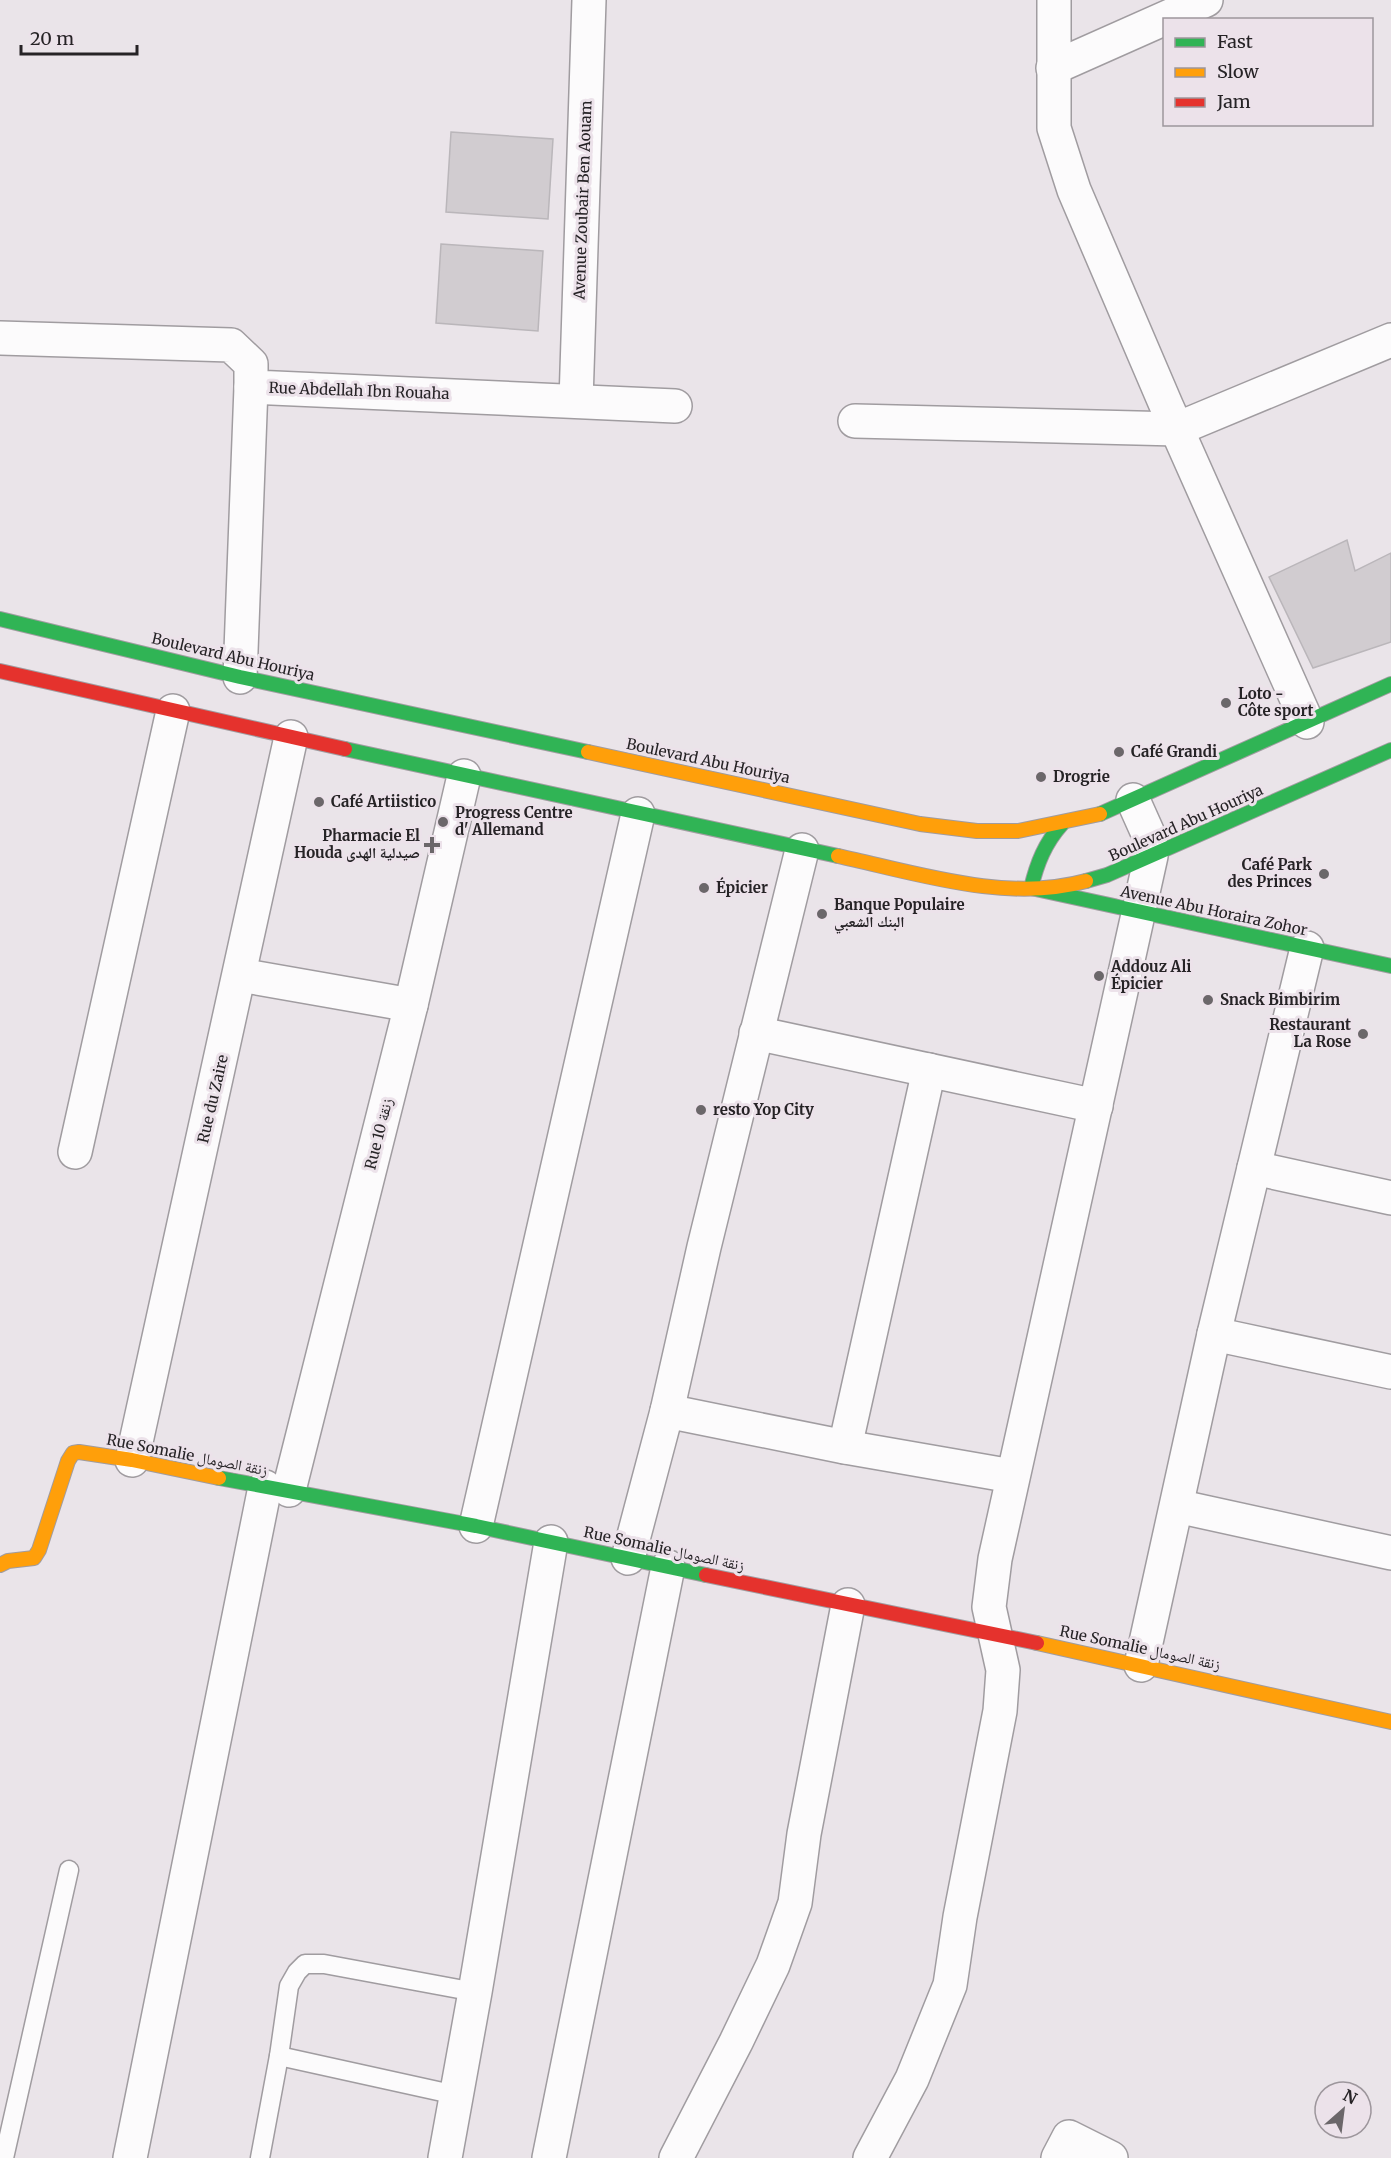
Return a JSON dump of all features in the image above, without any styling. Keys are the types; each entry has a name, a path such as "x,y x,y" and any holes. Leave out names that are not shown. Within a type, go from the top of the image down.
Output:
{"main road":[{"name":"Boulevard Abu Houriya","path":"0,619 240,677 920,824 976,831 1018,831 1094,816 1391,684"},
{"name":"Boulevard Abu Houriya","path":"0,671 464,776 973,885 1031,888 1067,886 1107,875 1391,750"},
{"path":"1031,888 1037,860 1047,840 1062,824"},
{"name":"Avenue Abu Horaira Zohor","path":"1031,888 1391,966"},
{"name":"Rue Somalie زنقة الصومال","path":"0,1565 8,1561 34,1558 39,1550 68,1461 73,1454 79,1452 132,1460 476,1526 848,1605 994,1633 1391,1722"}],"street":[{"name":"Avenue Zoubair Ben Aouam","path":"576,401 589,0"},
{"path":"1054,0 1054,128 1074,190 1307,722"},
{"path":"1166,18 1206,0"},
{"path":"1053,68 1163,19"},
{"name":"Rue Abdellah Ibn Rouaha","path":"0,338 231,345 251,364 251,387 675,406"},
{"path":"855,421 1178,429 1391,339"},
{"path":"240,677 251,387"},
{"path":"75,1152 173,711"},
{"name":"Rue du Zaire","path":"132,1460 291,737"},
{"name":"Rue 10 زنقة","path":"130,2158 277,1489 411,1005 464,776"},
{"path":"870,2158 912,2079 950,1985 960,1917 1000,1711 1003,1670 989,1607 995,1559 1151,856 1150,838 1133,800"},
{"path":"476,1526 638,814"},
{"path":"628,1558 667,1411 704,1247 802,850"},
{"path":"1141,1665 1214,1334 1307,948"},
{"path":"240,975 411,1005"},
{"path":"756,1033 1096,1106"},
{"path":"845,1447 929,1070"},
{"path":"1254,1168 1391,1198"},
{"path":"1214,1334 1391,1372"},
{"path":"667,1411 845,1447 1012,1476"},
{"path":"1177,1506 1391,1552"},
{"path":"445,2158 551,1542"},
{"path":"549,2158 668,1567"},
{"path":"676,2158 773,1965 795,1903 804,1834 848,1605"},
{"path":"1064,2147 1111,2158"}],"lane":[{"path":"4,2158 69,1870"},
{"path":"260,2158 289,1986 305,1964 324,1964 475,1992"},
{"path":"279,2056 456,2095"}],"building":[{"path":"451,132 553,139 548,219 446,212"},
{"path":"441,244 543,251 538,331 436,323"},
{"path":"1347,540 1355,571 1391,553 1391,642 1313,668 1269,577"}],"traffic: fast":[{"path":"0,619 240,677 588,752"},
{"path":"1100,814 1391,684"},
{"path":"345,749 838,856"},
{"path":"1086,881 1107,875 1391,750"},
{"path":"1062,824 1042,854 1031,888 1391,966"},
{"path":"219,1478 476,1526 706,1575"}],"traffic: slow":[{"path":"588,752 920,824 977,831 1018,831 1100,814"},
{"path":"838,856 930,877 993,887 1025,889 1056,887 1086,881"},
{"path":"0,1565 8,1561 34,1558 39,1550 68,1461 73,1453 132,1460 219,1478"},
{"path":"1037,1643 1391,1722"}],"traffic: jam":[{"path":"0,671 345,749"},
{"path":"706,1575 1037,1643"}],"place":[{"name":"Loto - Côte sport","path":"1226,703"},
{"name":"Café Grandi","path":"1119,752"},
{"name":"Drogrie","path":"1041,777"},
{"name":"Café Artiistico","path":"319,802"},
{"name":"Progress Centre d' Allemand","path":"443,822"},
{"name":"Pharmacie El Houda صيدلية الهدى","path":"432,845"},
{"name":"Café Park des Princes","path":"1324,874"},
{"name":"Épicier","path":"704,888"},
{"name":"Banque Populaire البنك الشعبي","path":"822,914"},
{"name":"Addouz Ali Épicier","path":"1099,976"},
{"name":"Snack Bimbirim","path":"1208,1000"},
{"name":"Restaurant La Rose","path":"1363,1034"},
{"name":"resto Yop City","path":"701,1110"}]}
